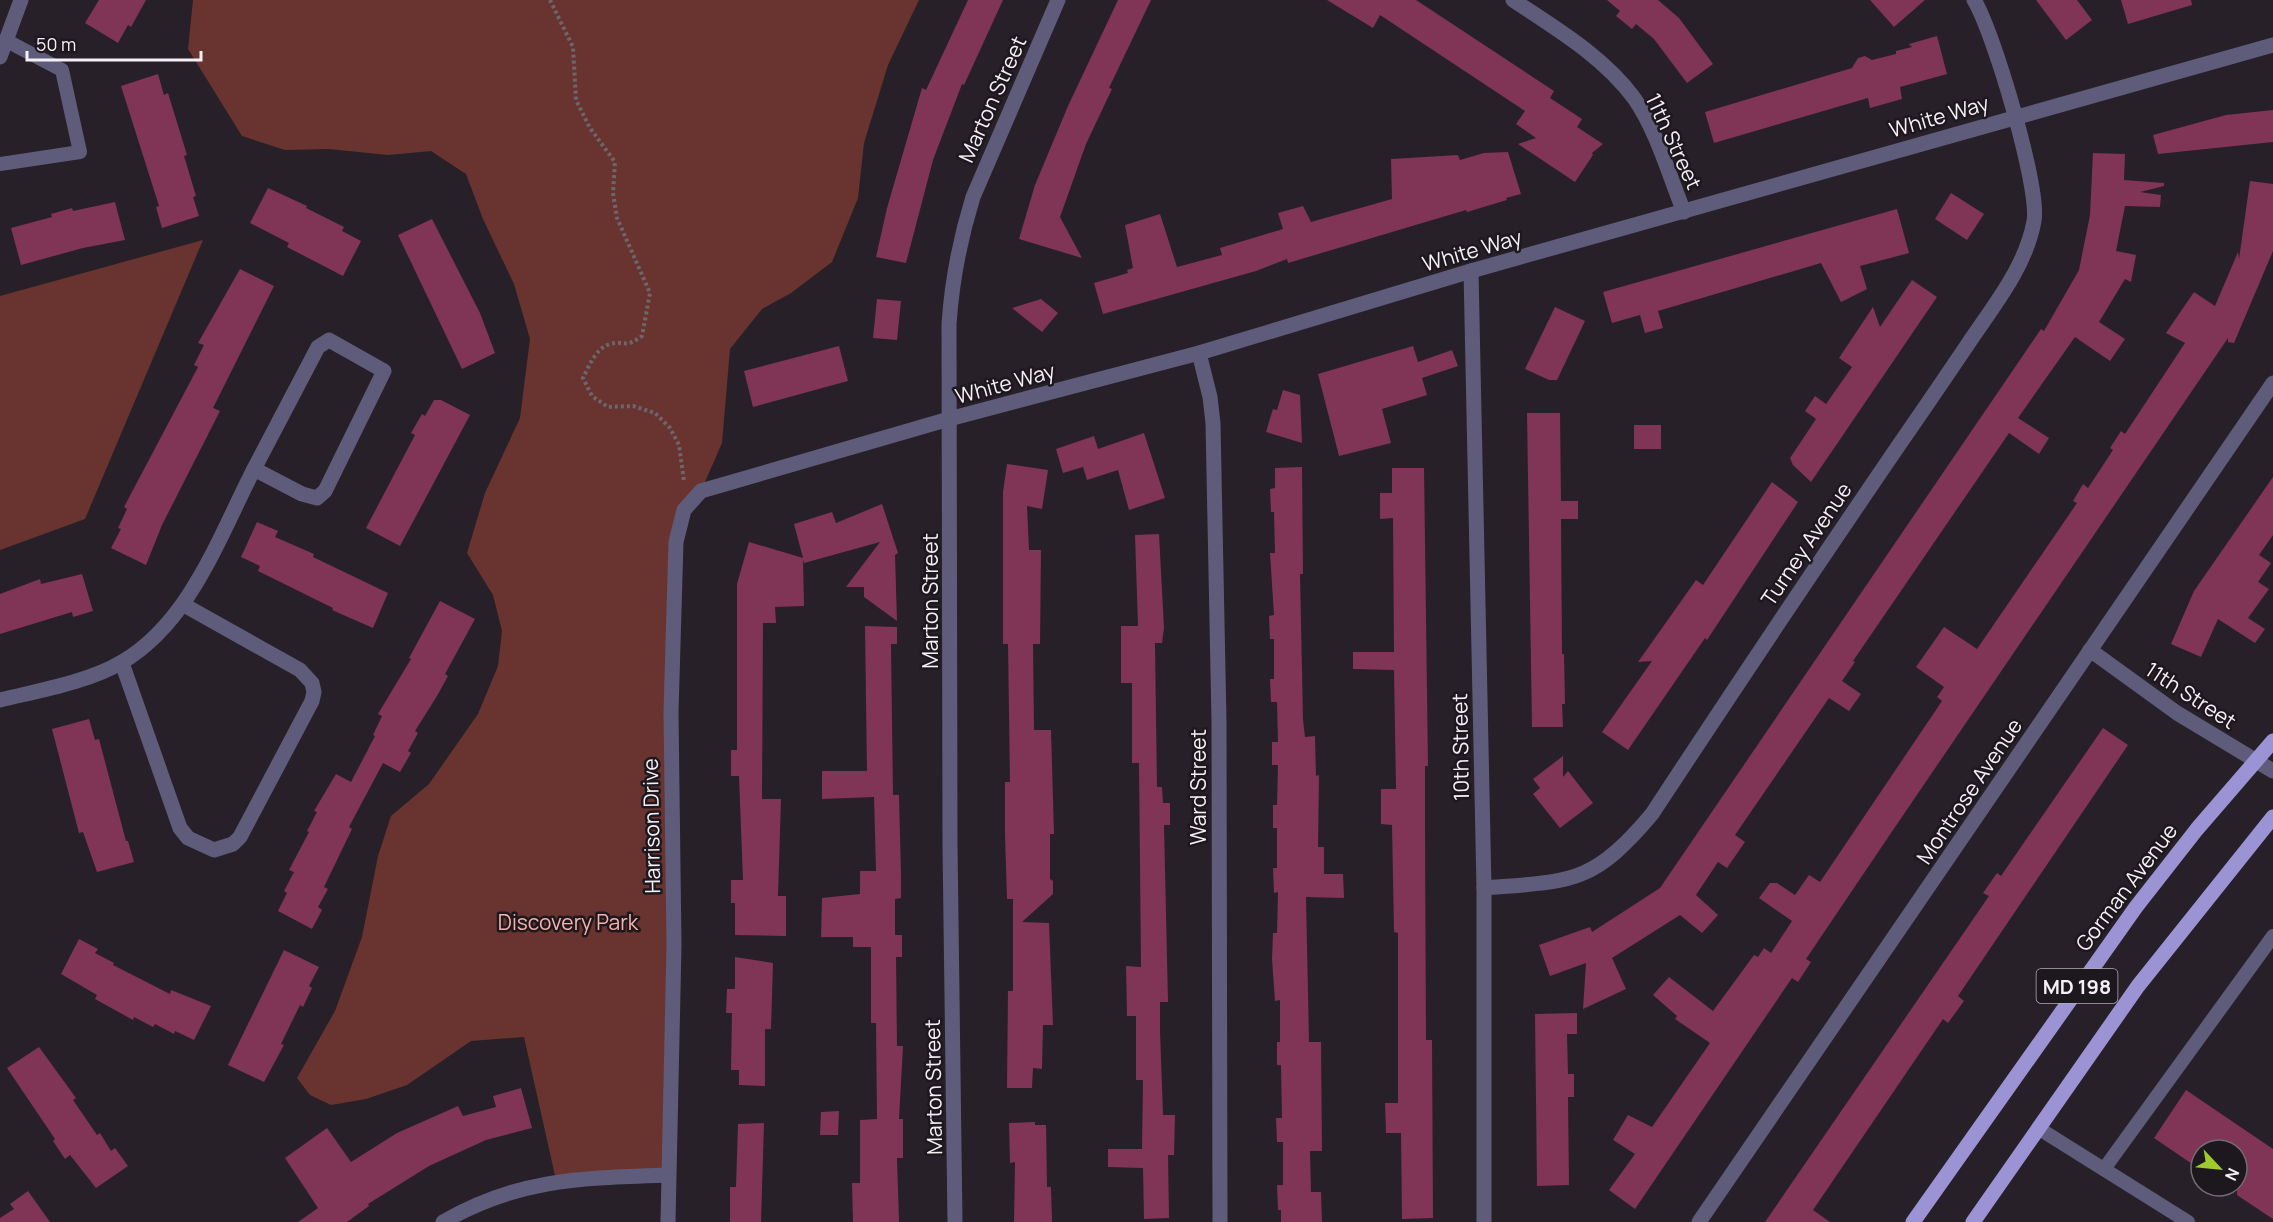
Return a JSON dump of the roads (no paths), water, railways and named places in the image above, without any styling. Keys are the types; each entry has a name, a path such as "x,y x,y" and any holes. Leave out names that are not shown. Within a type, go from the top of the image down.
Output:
{"main road":[{"name":"MD 198","path":"2254,760 2273,741"},
{"name":"Gorman Avenue","path":"1913,1222 2130,915 2254,760"},
{"name":"MD 198","path":"1973,1222 2138,986 2273,817"}],"street":[{"path":"0,57 21,0"},
{"name":"Marton Street","path":"955,1222 950,312 955,265 964,226 982,173 1058,0"},
{"name":"11th Street","path":"1513,0 1588,53 1614,76 1634,99 1647,122 1684,212"},
{"name":"Turney Avenue","path":"1484,888 1561,882 1579,876 1613,856 1652,814 1817,565 2003,293 2022,259 2034,219 2034,197 2028,164 1990,36 1974,0"},
{"name":"White Way","path":"688,504 701,491 717,485 949,419 1199,353 1471,271 2273,45"},
{"name":"10th Street","path":"1471,271 1484,888 1484,1222"},
{"path":"0,700 48,688 122,663 158,635 184,606 254,469 318,347 329,340 384,371 325,491 317,498 302,494 254,469"},
{"name":"Ward Street","path":"1199,353 1210,397 1213,423 1219,721 1220,1222"},
{"name":"Montrose Avenue","path":"1700,1222 2273,383"},
{"name":"Harrison Drive","path":"668,1222 674,945 670,712 676,542 679,523 688,504"},
{"path":"122,663 180,828 188,838 214,850 233,844 240,837 293,740 314,692 308,675 184,606"},
{"name":"11th Street","path":"2090,650 2177,713 2273,771"},
{"path":"443,1222 518,1189 556,1180 668,1175"}],"lane":[{"path":"0,164 80,152 62,70 7,41"},
{"path":"2104,1169 2273,936"},
{"path":"2038,1128 2188,1222"}],"park label":[{"name":"Discovery Park","path":"568,922"}]}
